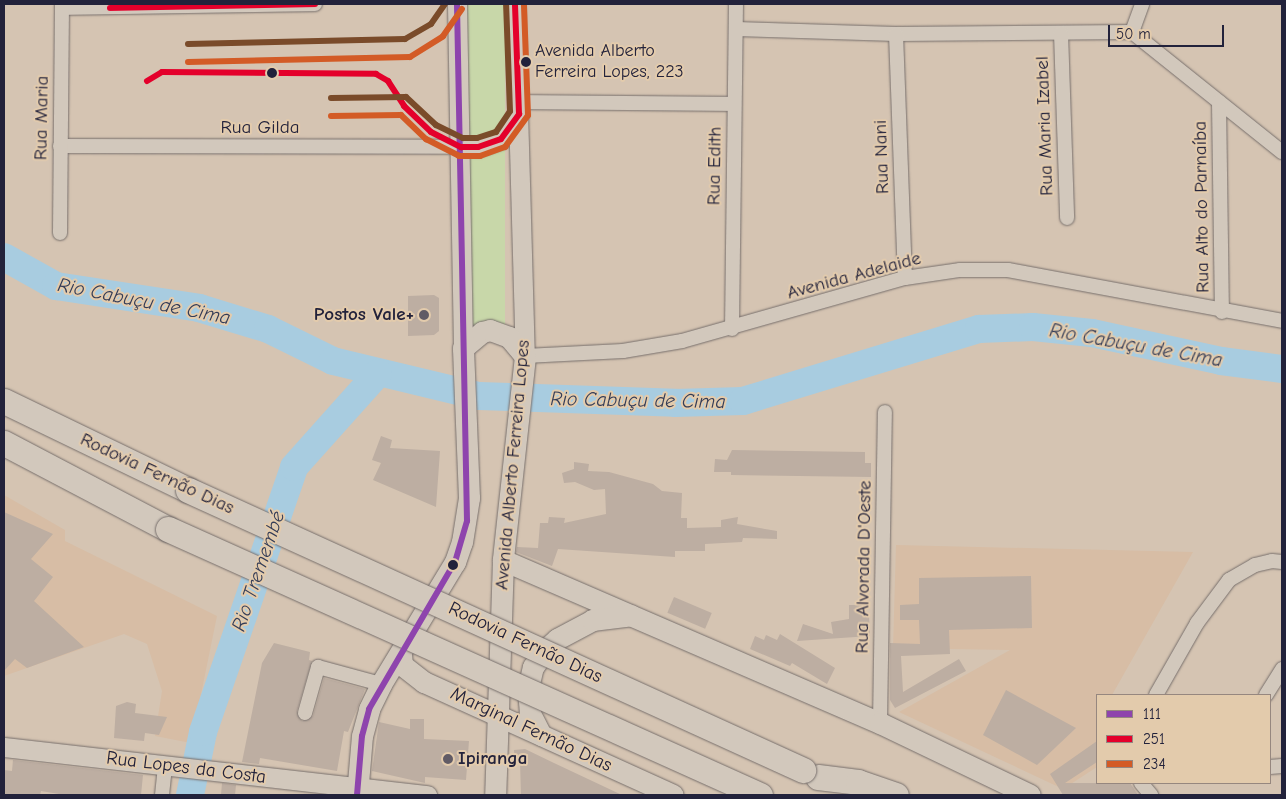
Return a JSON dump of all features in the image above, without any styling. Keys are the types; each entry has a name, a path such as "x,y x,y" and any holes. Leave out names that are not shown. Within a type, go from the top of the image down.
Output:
{"highway":[{"name":"Rodovia Fernão Dias","path":"4,400 188,490 857,795"},
{"path":"4,443 168,529 760,795"},
{"path":"811,774 858,782 896,795"}],"main road":[{"path":"356,792 362,736 381,684 401,654 455,562 462,542 469,498 463,355 461,147 457,4"},
{"name":"Avenida Alberto Ferreira Lopes","path":"495,795 503,560 525,362 515,4"},
{"path":"461,147 478,147 501,139 519,108"},
{"path":"463,355 482,332 499,331 509,338 525,362"},
{"path":"503,560 634,615 880,723 1030,795"},
{"path":"541,735 530,713 528,688 533,667 546,649 557,639 592,620 634,615"},
{"name":"Marginal Fernão Dias","path":"401,654 402,665 408,671 497,715 673,795"},
{"name":"Rua Lopes da Costa","path":"4,746 211,770 356,792 427,795"}],"street":[{"path":"62,6 315,4"},
{"name":"Rua Edith","path":"732,329 736,4"},
{"path":"1132,32 1142,4"},
{"name":"Rua Maria","path":"60,233 62,6"},
{"path":"736,29 896,34 1132,32 1282,152"},
{"name":"Rua Maria Izabel","path":"1061,33 1067,218"},
{"name":"Rua Nani","path":"896,34 905,278"},
{"name":"Rua Alto do Parnaíba","path":"1219,102 1222,312"},
{"path":"519,108 734,104"},
{"name":"Rua Gilda","path":"60,146 461,147"},
{"name":"Avenida Adelaide","path":"525,362 623,351 732,329 905,278 960,270 1008,270 1222,312 1282,321"},
{"name":"Rua Alvorada D'Oeste","path":"880,723 885,412"},
{"path":"1157,694 1197,623 1229,580 1255,565 1272,561 1282,562"},
{"path":"305,713 318,667 381,684"},
{"path":"1267,694 1282,669"},
{"path":"162,795 172,766"},
{"path":"1142,784 1151,795"}],"shaded area":[{"path":"4,495 65,530 65,541 217,616 191,743 155,736 162,691 147,644 124,634 4,676"},
{"path":"896,545 1193,552 1113,694 1096,694 1096,768 1063,789 899,712 1010,650 893,648"}],"green space":[{"path":"461,4 505,4 505,329 461,329"}],"building":[{"name":"Postos Vale+","path":"434,295 439,298 439,331 434,335 408,336 408,296"},
{"path":"381,436 392,440 390,448 440,451 436,507 373,480 381,463 372,460"},
{"path":"732,450 865,452 865,463 871,463 871,477 731,475 731,472 714,472 715,459 727,460"},
{"path":"574,462 589,464 588,471 609,472 653,484 662,491 682,493 681,518 687,518 687,528 721,527 721,520 738,517 737,524 777,531 777,539 743,538 742,542 705,544 705,551 675,551 675,557 558,549 552,566 516,552 517,547 538,548 540,523 548,523 549,517 565,518 564,523 606,514 605,489 594,490 575,482 564,483 562,473 574,469"},
{"path":"4,512 53,534 31,559 53,577 34,601 84,647 27,668 15,659 4,671"},
{"path":"1031,576 1032,628 949,630 950,654 901,656 903,692 959,659 966,671 895,708 890,700 890,643 920,644 919,620 900,620 900,605 919,604 919,578"},
{"path":"674,597 712,613 705,629 667,613"},
{"path":"849,605 862,605 862,616 869,616 870,636 797,641 803,624 833,634 831,622 849,619"},
{"path":"780,634 835,668 827,684 792,663 790,666 750,649 755,636 764,640 766,635 777,640"},
{"path":"274,643 310,652 309,660 312,661 297,711 302,721 313,716 324,678 365,689 348,732 344,731 337,771 260,758 259,764 242,762 262,663"},
{"path":"1006,690 1076,728 1037,765 983,735"},
{"path":"127,702 136,704 135,713 167,717 159,735 145,733 144,741 114,738 116,706"},
{"path":"410,719 424,719 424,739 469,741 466,780 425,777 425,783 372,771 379,722 410,729"},
{"path":"1096,742 1096,763 1065,783 1131,784 1138,795 1063,795 1050,774"},
{"path":"525,749 622,795 521,795 520,762 515,763 514,750"},
{"path":"13,760 143,775 141,795 65,795 41,791 40,795 4,795 4,770 12,771"},
{"path":"222,783 236,785 235,795 221,795"}],"waterway":[{"name":"Rio Cabuçu de Cima","path":"4,257 56,286 199,308 268,329 333,361 479,396 675,403 743,401 979,329 1033,327 1092,333 1221,361 1282,369"},
{"name":"Rio Tremembé","path":"190,795 203,732 294,467 378,373"}],"transit line":[{"name":"251","path":"110,8 315,4"},
{"path":"188,44 405,39 431,24 445,4"},
{"name":"111","path":"357,795 362,736 369,709 455,562 467,521 457,4"},
{"path":"331,98 406,97 436,125 463,138 477,138 496,132 510,111 506,4"},
{"name":"251","path":"147,81 162,72 376,74 388,81 404,106 431,132 461,147 478,147 501,139 519,114 515,4"},
{"name":"234","path":"331,116 401,115 426,139 459,156 480,156 505,147 528,115 524,4"},
{"name":"234","path":"188,62 410,57 443,36 462,9"}],"place":[{"name":"Avenida Alberto Ferreira Lopes, 223","path":"526,62"},
{"name":"Postos Vale+","path":"424,315"},
{"name":"Ipiranga","path":"448,759"}]}
